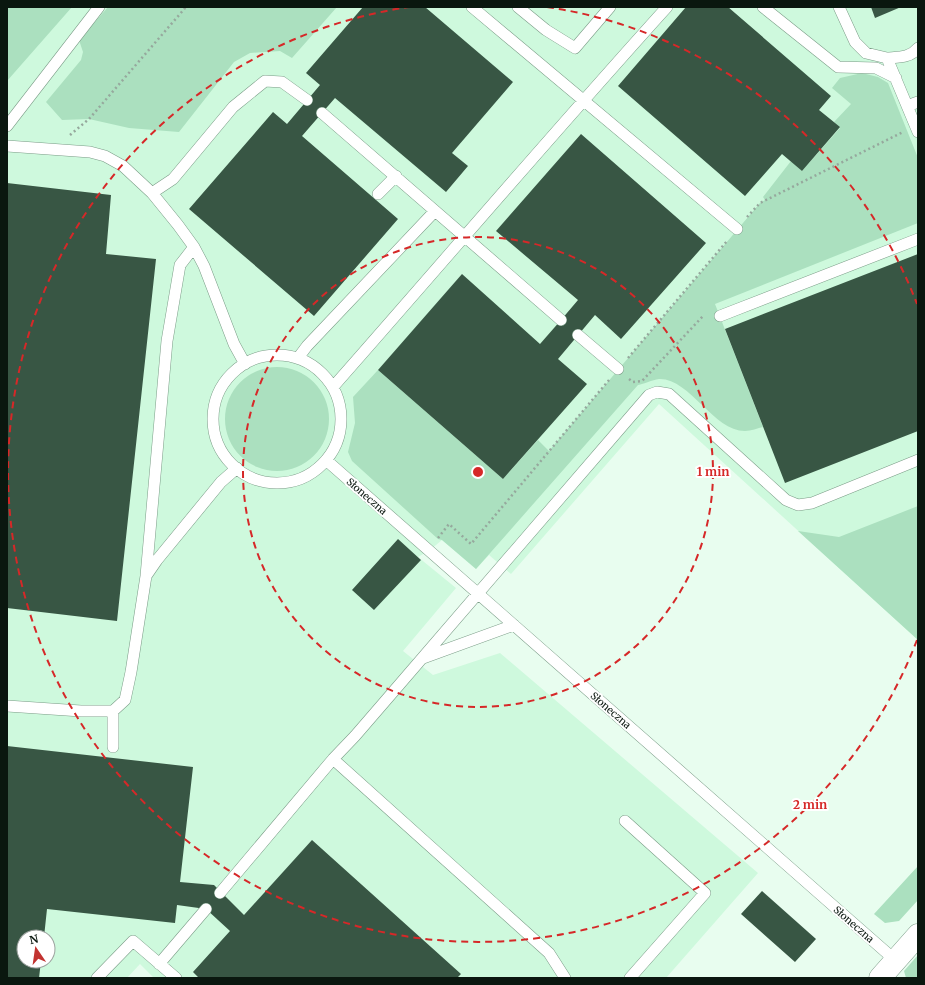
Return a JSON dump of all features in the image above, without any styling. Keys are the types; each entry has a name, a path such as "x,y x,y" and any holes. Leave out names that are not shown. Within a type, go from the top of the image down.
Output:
{"street":[{"name":"Słoneczna","path":"887,973 918,935"}],"lane":[{"path":"7,126 99,7"},
{"path":"472,7 737,229"},
{"path":"518,7 546,30 575,48 610,7"},
{"path":"333,387 465,237 582,100 666,7"},
{"path":"763,7 838,67 876,68 896,78"},
{"path":"839,7 855,42 866,53 887,58 902,57 913,54 918,48"},
{"path":"887,58 917,129"},
{"path":"152,193 173,179 234,108 265,81 282,82 308,100"},
{"path":"907,106 918,102"},
{"path":"322,112 561,320"},
{"path":"7,146 90,152 105,156 123,166 152,193 194,247 204,266 234,344 244,364"},
{"path":"378,194 396,176"},
{"path":"298,358 307,346 435,211"},
{"path":"720,316 918,239"},
{"path":"7,706 81,711 113,711 125,700 131,672 146,576 167,341 180,266 194,247"},
{"path":"578,335 618,370"},
{"path":"269,355 298,358 319,370 333,387 339,402 341,417 340,432 335,447 326,460 313,472 297,480 279,483 262,481 245,474 237,468 231,463 221,449 215,433 213,415 217,398 225,382 237,369 252,360 269,355"},
{"path":"220,893 333,759 355,736 649,395 657,392 669,394 786,500 798,505 812,503 918,460"},
{"name":"Słoneczna","path":"326,460 514,625 887,973"},
{"path":"146,576 157,560 221,482 237,468"},
{"path":"422,658 514,625"},
{"path":"113,711 113,747"},
{"path":"333,759 549,954 565,978"},
{"path":"625,821 705,893 630,978"},
{"path":"159,964 206,908"},
{"path":"97,978 133,941 176,978"}],"path":[{"path":"52,149 89,120 186,7"},
{"path":"438,538 449,524 471,544 760,203 917,129"}],"shaded area":[{"path":"7,7 918,7 918,640 659,404 511,574 489,555 476,569 442,540 430,550 418,557 456,588 403,651 433,675 500,653 758,873 666,978 154,978 140,964 127,978 7,978"},
{"path":"7,7 72,7 7,81"},
{"path":"108,7 337,7 292,58 280,51 250,53 234,62 179,132 129,128 89,119 62,120 46,102 81,60 83,52 79,40"},
{"path":"862,73 878,77 888,83 918,158 918,223 715,304 763,427 747,431 733,429 722,423 681,387 670,381 659,379 638,385 476,569 442,540 438,539 352,461 348,452 355,423 353,397 378,370 503,479 538,440 549,451 760,203 765,200 763,197 791,161 802,171 840,128 834,122 851,104 832,88 840,78"},
{"path":"277,367 297,371 314,382 325,399 329,419 325,439 314,456 297,467 277,471 257,467 240,456 229,439 225,419 229,399 240,382 257,371"},
{"path":"918,506 918,640 798,531 839,537"},
{"path":"918,866 918,900 899,921 885,923 874,914"},
{"path":"918,955 918,978 906,978 904,971"}],"building":[{"path":"363,7 425,7 513,82 452,153 468,166 446,192 335,98 302,136 398,219 314,316 189,209 273,112 287,124 320,85 306,73"},
{"path":"686,7 728,7 831,96 819,110 840,127 802,171 782,154 745,196 618,86"},
{"path":"871,7 901,7 875,18"},
{"path":"581,134 706,243 621,339 595,315 558,359 587,384 503,479 378,370 462,274 540,344 561,320 578,300 496,231"},
{"path":"7,183 111,195 106,254 156,259 117,621 7,608"},
{"path":"918,254 918,431 785,483 725,329"},
{"path":"398,539 421,560 374,610 352,590"},
{"path":"7,746 193,767 180,882 214,885 244,915 312,840 461,974 457,978 199,978 193,972 230,931 206,909 177,905 175,923 47,909 45,929 16,929 16,969 40,969 39,978 7,978"},
{"path":"762,891 816,939 795,962 741,914"}]}
